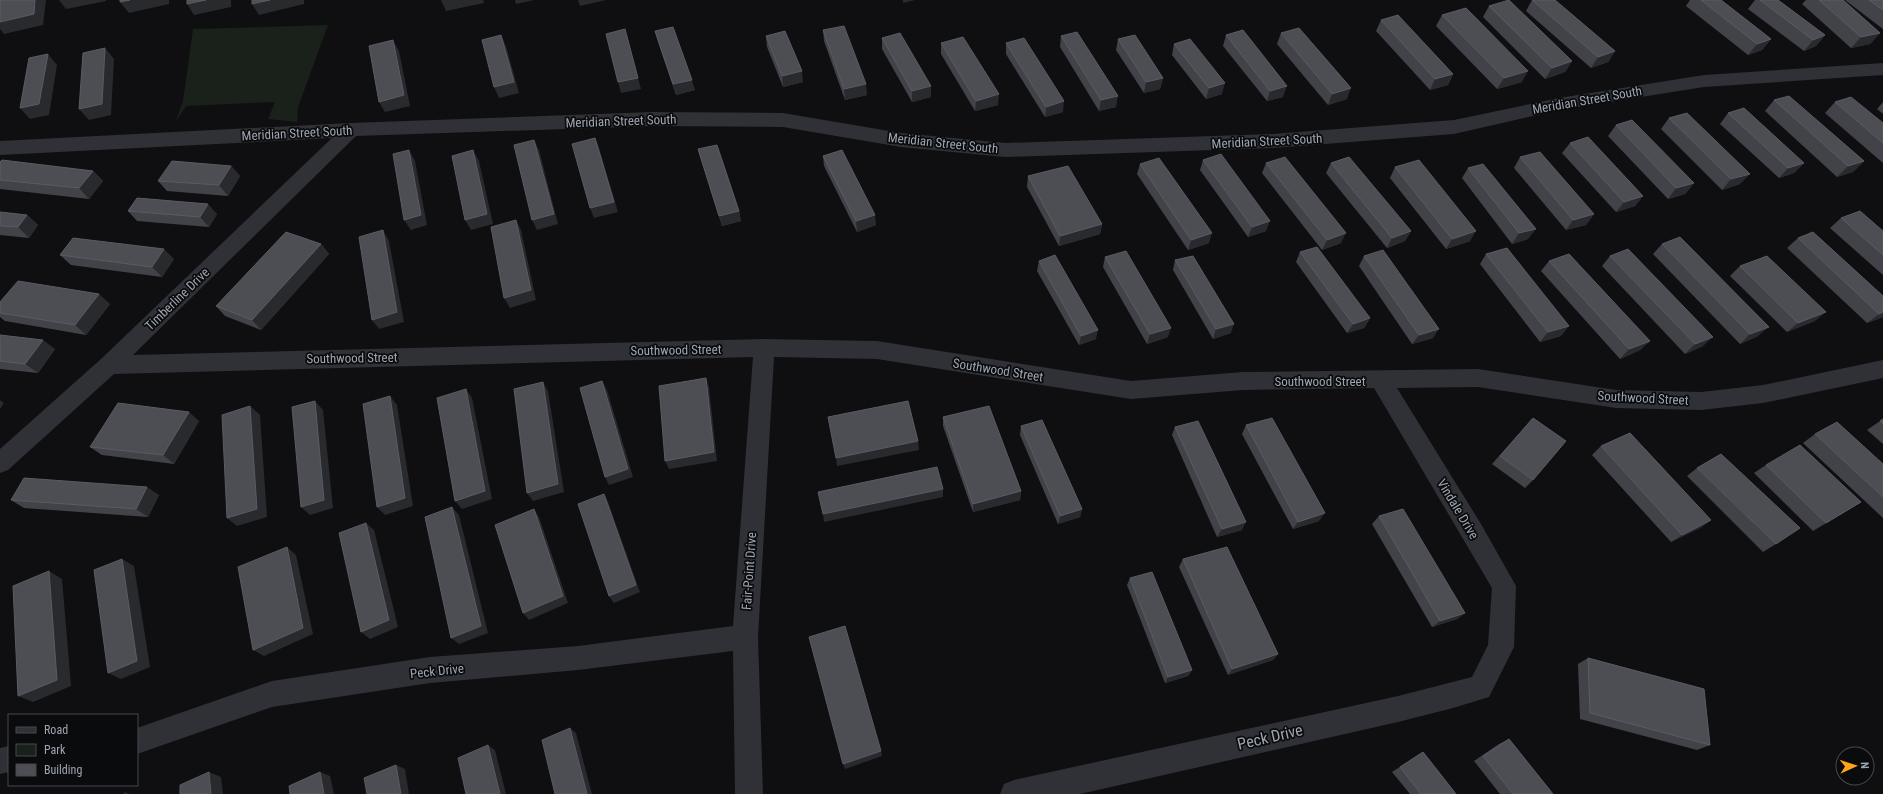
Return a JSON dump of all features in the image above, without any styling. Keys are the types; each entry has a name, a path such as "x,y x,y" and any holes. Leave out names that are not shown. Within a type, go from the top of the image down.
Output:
{"street":[{"name":"Meridian Street South","path":"0,148 351,130 652,119 783,120 901,140 1005,150 1273,142 1454,127 1559,104 1704,80 1883,69"},
{"name":"Timberline Drive","path":"0,463 109,365 351,130"},
{"name":"Southwood Street","path":"109,365 764,348 877,350 1132,390 1243,381 1478,378 1616,398 1701,401 1763,394 1883,369"},
{"name":"Fair-Point Drive","path":"749,794 745,637 764,348"},
{"name":"Vindale Drive","path":"1380,380 1473,532 1504,586 1502,647"},
{"name":"Peck Drive","path":"138,740 272,694 430,670 578,658 745,637"},
{"name":"Peck Drive","path":"1014,794 1104,776 1248,742 1436,701 1480,688 1502,647"}],"green space":[{"path":"328,25 298,107 297,122 268,119 275,102 186,106 175,123 183,101 193,29"}],"building":[{"path":"0,0 35,0 34,14 0,22"},
{"path":"187,0 206,0 187,4"},
{"path":"252,0 270,0 252,4"},
{"path":"1509,0 1572,61 1552,68 1489,6"},
{"path":"1532,0 1555,0 1615,51 1598,57"},
{"path":"1701,0 1721,0 1771,39 1757,44"},
{"path":"1760,0 1778,0 1825,35 1813,40"},
{"path":"1819,0 1843,0 1880,33 1861,37"},
{"path":"1869,0 1883,0 1883,10"},
{"path":"1466,8 1528,71 1504,78 1442,15"},
{"path":"1398,15 1453,74 1435,79 1381,20"},
{"path":"844,26 866,84 844,89 823,30"},
{"path":"673,27 692,80 673,84 655,31"},
{"path":"1299,28 1351,88 1332,94 1281,33"},
{"path":"625,29 638,78 618,82 606,34"},
{"path":"1243,30 1287,86 1270,91 1226,35"},
{"path":"785,31 802,71 782,76 766,36"},
{"path":"1077,32 1118,96 1101,100 1061,36"},
{"path":"900,33 931,86 912,91 882,38"},
{"path":"501,35 514,82 494,87 482,40"},
{"path":"1135,35 1163,78 1146,82 1118,39"},
{"path":"963,37 999,94 976,101 941,43"},
{"path":"1024,38 1064,101 1046,107 1006,43"},
{"path":"1190,39 1225,83 1209,88 1174,44"},
{"path":"393,40 404,95 379,102 369,46"},
{"path":"105,48 102,104 79,109 83,53"},
{"path":"48,54 39,104 20,108 29,58"},
{"path":"1789,96 1864,161 1848,166 1774,100"},
{"path":"1851,97 1883,123 1883,143 1835,102"},
{"path":"1744,108 1804,163 1788,168 1728,113"},
{"path":"1687,113 1750,174 1731,179 1669,118"},
{"path":"1632,120 1694,183 1676,188 1616,125"},
{"path":"1588,137 1643,196 1624,202 1570,143"},
{"path":"595,138 614,202 590,208 572,144"},
{"path":"534,140 554,214 532,220 514,145"},
{"path":"717,145 739,211 719,216 698,149"},
{"path":"409,150 421,215 404,220 393,154"},
{"path":"473,150 487,214 465,220 452,156"},
{"path":"842,150 875,215 856,221 823,156"},
{"path":"1540,152 1594,214 1573,220 1520,157"},
{"path":"1221,154 1270,221 1252,227 1203,160"},
{"path":"1285,157 1346,233 1327,240 1266,163"},
{"path":"1349,157 1411,231 1392,238 1331,163"},
{"path":"1159,158 1212,233 1191,240 1140,164"},
{"path":"2,160 93,171 79,188 0,180 0,162"},
{"path":"1419,160 1476,231 1452,239 1395,167"},
{"path":"172,161 231,166 219,185 158,181"},
{"path":"1483,164 1536,229 1519,233 1468,168"},
{"path":"1068,166 1102,224 1060,236 1028,176"},
{"path":"137,198 208,204 200,217 128,211"},
{"path":"1860,211 1883,231 1883,255 1841,218"},
{"path":"0,212 27,215 18,227 0,226"},
{"path":"516,220 531,290 504,298 491,227"},
{"path":"383,230 397,312 372,320 359,237"},
{"path":"286,232 321,244 252,320 216,306"},
{"path":"1813,232 1883,296 1883,312 1879,314 1798,238"},
{"path":"1680,237 1769,327 1750,334 1662,244"},
{"path":"73,238 164,249 152,267 60,255"},
{"path":"1317,247 1370,318 1353,324 1300,252"},
{"path":"1507,248 1569,326 1548,332 1486,254"},
{"path":"1628,249 1713,337 1695,344 1610,256"},
{"path":"1383,250 1439,329 1419,335 1364,256"},
{"path":"1126,251 1171,328 1150,334 1105,257"},
{"path":"1569,254 1650,341 1629,349 1549,261"},
{"path":"1055,255 1098,330 1081,336 1039,261"},
{"path":"1193,256 1234,324 1216,329 1175,260"},
{"path":"1767,256 1826,312 1798,323 1740,266"},
{"path":"18,281 99,294 75,325 0,313 0,302"},
{"path":"0,335 43,340 25,364 0,361"},
{"path":"706,378 714,452 665,461 659,386"},
{"path":"602,381 628,469 605,477 580,388"},
{"path":"543,382 558,484 527,493 514,389"},
{"path":"466,389 485,491 455,501 437,398"},
{"path":"390,396 405,498 377,507 363,404"},
{"path":"315,401 324,500 301,507 292,407"},
{"path":"908,401 918,441 836,458 828,417"},
{"path":"118,403 189,412 163,455 90,447"},
{"path":"250,406 257,509 227,518 222,415"},
{"path":"989,406 1021,491 973,504 943,417"},
{"path":"1272,418 1325,513 1298,522 1246,425"},
{"path":"1533,418 1566,441 1533,480 1500,456"},
{"path":"1042,420 1082,509 1060,516 1021,426"},
{"path":"1198,421 1246,522 1222,529 1175,427"},
{"path":"1837,422 1883,464 1883,497 1815,434"},
{"path":"1630,433 1711,520 1682,535 1601,446"},
{"path":"1800,445 1861,502 1826,523 1766,465"},
{"path":"1721,454 1800,528 1776,544 1697,468"},
{"path":"937,467 943,489 823,514 818,492"},
{"path":"24,478 147,487 136,509 11,500"},
{"path":"604,494 636,585 609,596 578,504"},
{"path":"452,507 481,626 451,638 425,517"},
{"path":"534,509 563,596 523,613 495,525"},
{"path":"1403,509 1465,613 1440,621 1379,516"},
{"path":"366,523 389,620 361,632 339,533"},
{"path":"287,547 303,628 253,650 238,567"},
{"path":"1227,547 1278,654 1232,669 1183,559"},
{"path":"122,559 137,661 108,673 94,570"},
{"path":"49,571 57,680 18,696 13,586"},
{"path":"1152,572 1192,670 1168,677 1130,578"},
{"path":"845,626 881,751 843,764 809,637"},
{"path":"1588,658 1704,689 1710,745 1590,713"},
{"path":"570,728 587,794 555,794 542,740"},
{"path":"1509,739 1553,794 1513,794 1483,756"},
{"path":"488,745 500,794 466,794 458,758"},
{"path":"1423,752 1456,794 1421,794 1400,767"},
{"path":"396,765 401,794 367,794 364,778"},
{"path":"209,772 211,794 180,794 180,785"},
{"path":"320,772 324,794 290,794 289,786"}]}
